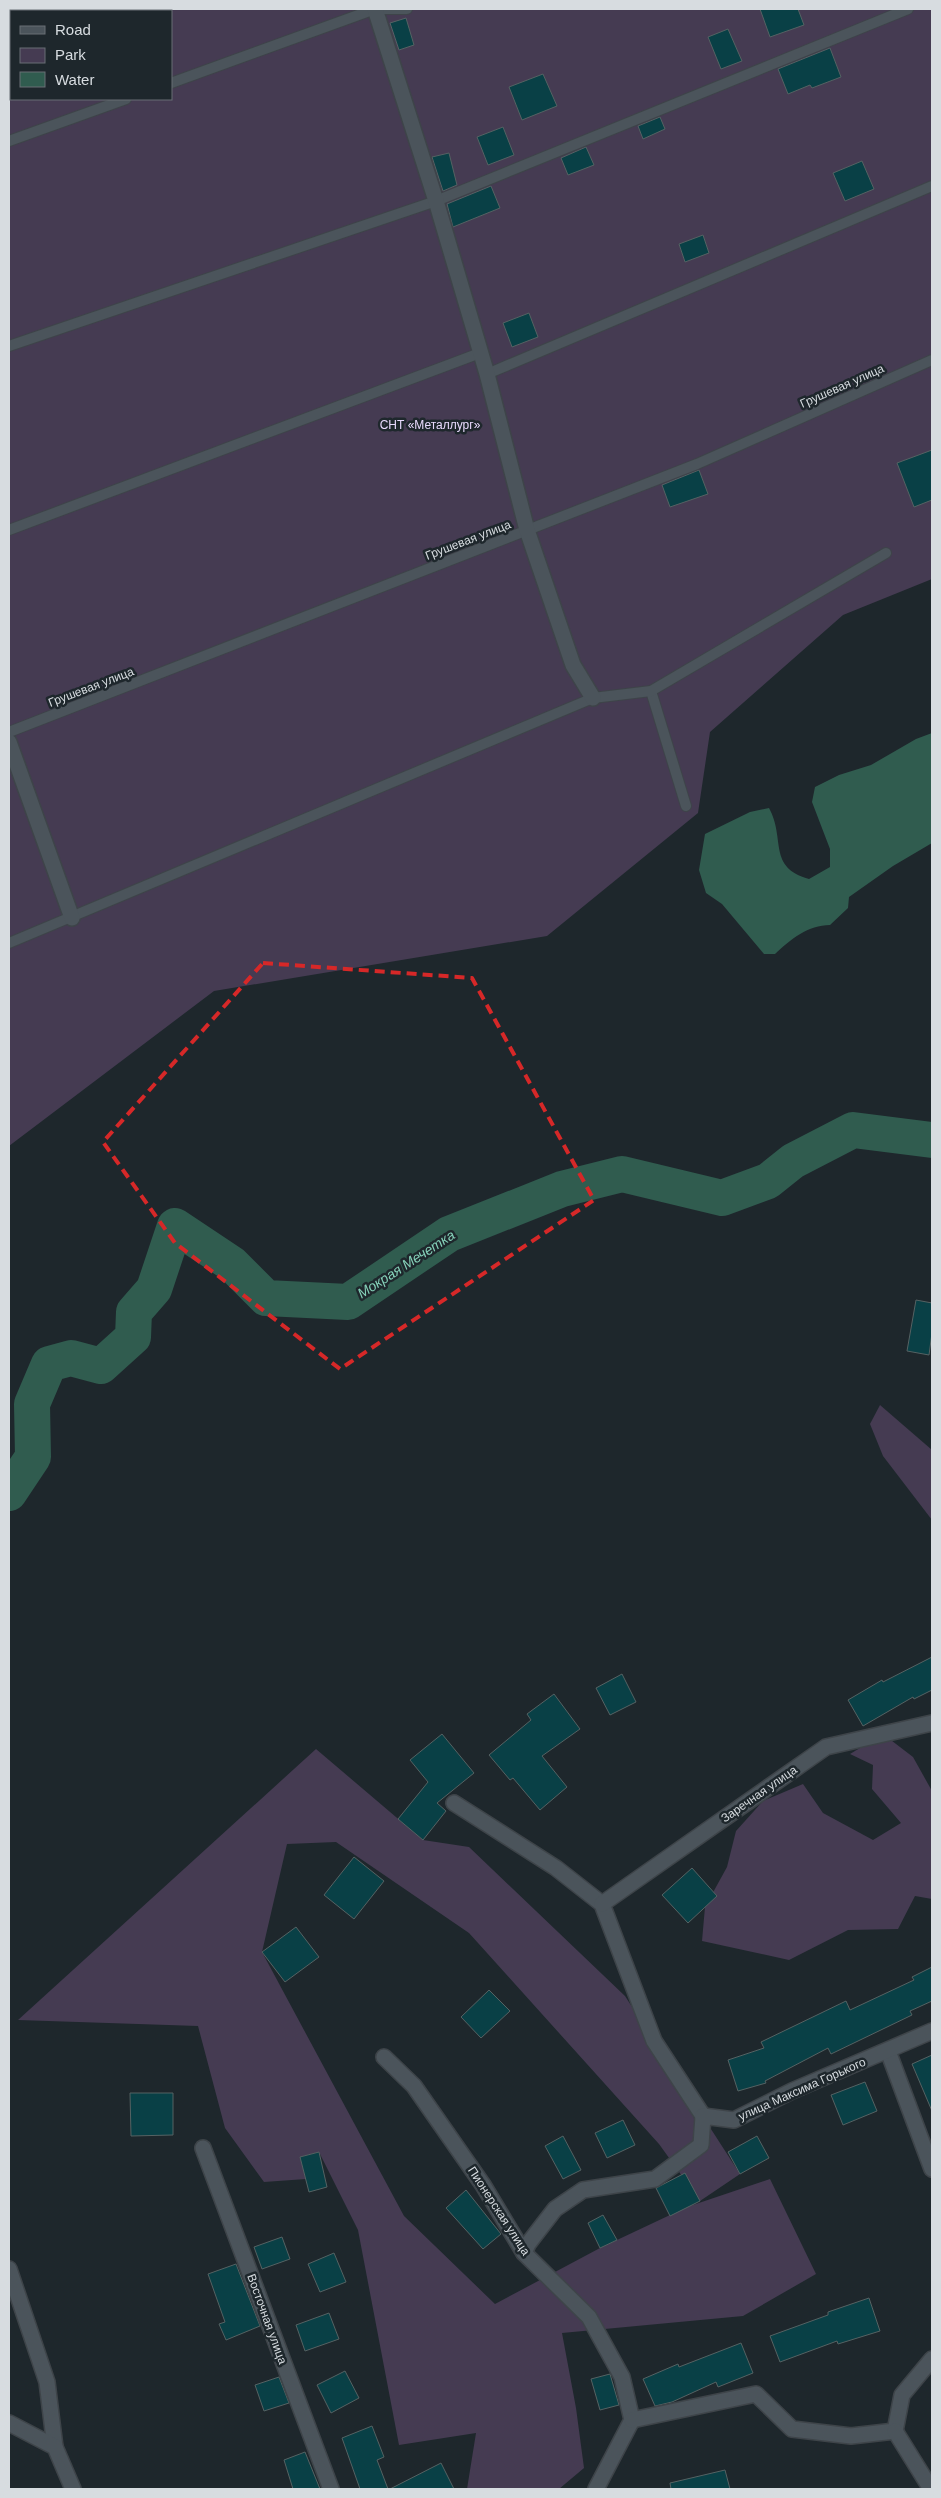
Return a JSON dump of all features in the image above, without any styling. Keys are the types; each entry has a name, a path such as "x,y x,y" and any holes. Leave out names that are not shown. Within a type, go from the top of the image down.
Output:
{"street":[{"path":"375,9 436,201 487,374 528,530 573,665 593,698"},
{"path":"9,742 72,918"},
{"name":"Заречная улица","path":"602,1904 826,1747 932,1723"},
{"path":"454,1803 556,1868 602,1904 654,2041 703,2116 701,2145 654,2179 583,2190 555,2209 528,2244 524,2253"},
{"name":"улица Максима Горького","path":"703,2116 734,2120 792,2091 932,2031"},
{"path":"888,2051 932,2169"},
{"name":"Пионерская улица","path":"384,2057 414,2086 483,2185 524,2253 589,2317 622,2377 632,2420"},
{"name":"Восточная улица","path":"203,2148 331,2489"},
{"path":"9,2269 47,2382 55,2447 72,2489"},
{"path":"931,2489 894,2432 902,2395 932,2359"},
{"path":"596,2489 632,2420 756,2394 792,2429 851,2436 894,2432"},
{"path":"9,2423 55,2447"}],"lane":[{"path":"172,82 375,9 407,9"},
{"path":"9,346 436,201 908,9"},
{"path":"9,141 123,100"},
{"path":"487,374 932,186"},
{"path":"9,530 480,353"},
{"name":"Грушевая улица","path":"9,732 697,464 932,360"},
{"path":"9,943 593,698 651,691 886,553"},
{"path":"651,691 686,806"}],"highlighted area":[{"path":"263,963 472,978 594,1200 340,1369 175,1243 103,1142"}],"green space":[{"name":"СНТ «Металлург»","path":"9,9 932,9 932,579 843,615 710,732 698,813 547,936 214,991 9,1146"},
{"path":"880,1405 932,1450 932,1520 883,1456 870,1424"},
{"path":"883,1734 913,1757 932,1791 932,1899 915,1896 898,1929 848,1930 789,1960 702,1941 705,1907 727,1867 736,1831 763,1801 803,1784 823,1813 873,1840 901,1823 872,1789 873,1765 850,1754"},
{"path":"316,1749 423,1840 469,1847 625,1996 740,2174 700,2201 659,2144 469,1933 336,1842 287,1844 262,1952 404,2216 495,2304 600,2248 687,2207 770,2179 816,2274 743,2316 562,2333 576,2408 584,2468 559,2489 467,2489 476,2433 399,2445 358,2230 319,2152 300,2157 306,2179 264,2182 225,2128 198,2026 18,2020"}],"water":[{"path":"932,733 932,843 893,866 849,897 848,908 830,925 807,930 787,943 775,954 764,954 722,904 706,893 699,870 705,834 750,812 769,808 777,830 782,859 787,867 796,874 809,879 830,867 830,849 812,802 815,787 839,775 871,765 916,739"}],"building":[{"path":"760,9 798,9 804,25 770,37"},
{"path":"406,18 414,45 399,50 390,23"},
{"path":"728,29 742,61 721,69 708,37"},
{"path":"830,48 841,77 812,88 810,85 788,94 778,69"},
{"path":"543,74 557,106 522,120 509,87"},
{"path":"660,117 665,129 643,139 638,126"},
{"path":"503,127 514,155 488,165 477,137"},
{"path":"586,147 594,165 568,175 561,158"},
{"path":"449,153 457,185 443,191 432,157"},
{"path":"862,161 874,189 845,201 833,173"},
{"path":"491,186 500,208 453,227 447,204"},
{"path":"703,235 709,253 685,262 679,244"},
{"path":"529,313 538,337 512,347 503,323"},
{"path":"932,450 932,500 914,507 897,463"},
{"path":"699,470 708,494 670,507 662,485"},
{"path":"916,1300 932,1303 932,1333 929,1355 907,1351"},
{"path":"932,1657 932,1690 914,1699 913,1697 863,1726 848,1700 882,1680 883,1682"},
{"path":"622,1674 636,1702 610,1715 596,1688"},
{"path":"554,1694 580,1729 542,1756 567,1787 540,1810 513,1778 510,1780 489,1755 531,1720 527,1714"},
{"path":"442,1734 474,1773 437,1803 446,1811 423,1840 398,1819 428,1782 410,1760"},
{"path":"354,1857 384,1881 354,1919 324,1895"},
{"path":"692,1868 717,1896 688,1923 662,1895"},
{"path":"296,1927 319,1957 285,1982 262,1952"},
{"path":"932,1967 932,2001 910,2011 912,2015 831,2054 828,2048 765,2081 766,2083 738,2091 728,2060 764,2048 761,2042 846,2001 850,2010 914,1980 912,1977"},
{"path":"489,1990 510,2011 481,2038 461,2017"},
{"path":"932,2055 932,2111 912,2064"},
{"path":"865,2082 877,2111 843,2125 831,2095"},
{"path":"130,2093 173,2093 173,2135 131,2136"},
{"path":"623,2120 635,2145 607,2158 595,2133"},
{"path":"563,2136 581,2170 563,2179 545,2146"},
{"path":"757,2136 769,2158 740,2174 728,2152"},
{"path":"319,2152 327,2187 309,2192 300,2157"},
{"path":"685,2173 700,2201 670,2216 656,2188"},
{"path":"466,2190 501,2234 483,2249 446,2208"},
{"path":"603,2215 617,2240 600,2248 588,2223"},
{"path":"282,2237 290,2259 262,2269 254,2247"},
{"path":"334,2253 346,2282 320,2292 308,2264"},
{"path":"236,2264 260,2326 226,2340 219,2324 225,2322 208,2274"},
{"path":"869,2298 880,2331 838,2344 837,2341 780,2362 770,2336 828,2315 828,2312"},
{"path":"329,2313 339,2339 305,2351 296,2325"},
{"path":"741,2343 753,2373 718,2387 716,2382 672,2402 655,2406 643,2379 678,2364 679,2367"},
{"path":"345,2371 359,2398 331,2413 317,2385"},
{"path":"610,2374 619,2405 600,2410 591,2379"},
{"path":"279,2377 289,2403 264,2411 255,2385"},
{"path":"372,2426 384,2457 377,2460 388,2489 360,2489 342,2438"},
{"path":"305,2452 320,2489 293,2489 284,2460"},
{"path":"441,2463 454,2489 390,2489"},
{"path":"725,2470 730,2489 671,2489 670,2483"}],"waterway":[{"name":"Мокрая Мечетка","path":"9,1493 33,1457 32,1404 49,1364 71,1358 101,1366 133,1337 134,1312 154,1289 175,1226 232,1264 266,1298 348,1302 449,1234 562,1189 622,1174 722,1198 768,1181 793,1161 853,1130 932,1140"}]}
